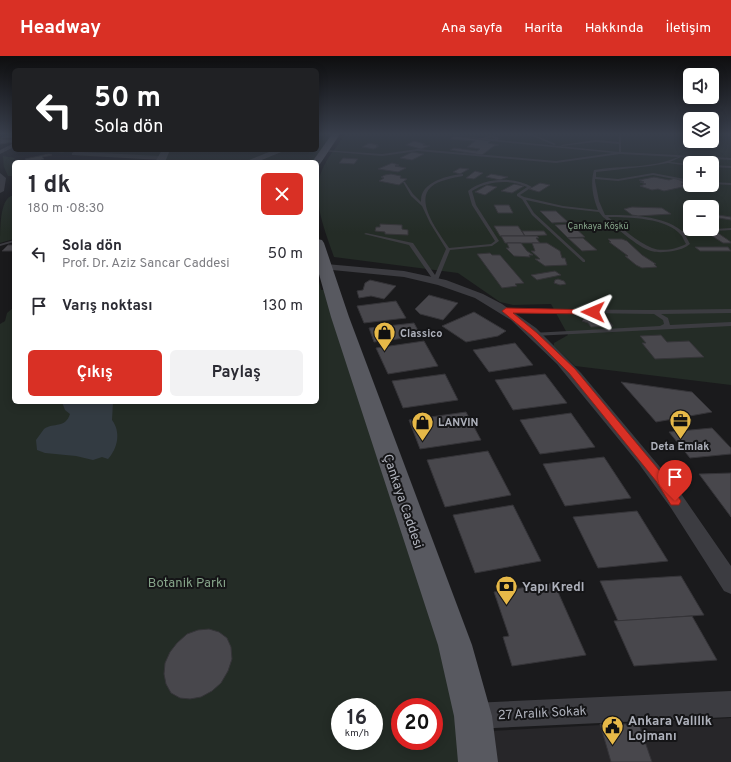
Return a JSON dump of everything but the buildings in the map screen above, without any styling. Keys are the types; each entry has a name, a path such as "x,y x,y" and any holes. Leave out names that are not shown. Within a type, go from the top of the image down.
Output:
{"main road":[{"name":"Çankaya Caddesi","path":"321,255 340,318 455,645 473,716 478,762"}],"street":[{"path":"0,191 3,177"},
{"path":"321,255 436,280 478,296 506,311 534,334 572,371 659,478 731,584"},
{"name":"27 Aralık Sokak","path":"473,716 731,704"}],"lane":[{"path":"631,167 595,171 595,194 600,211 604,216 651,250 679,250 688,244 686,236"},
{"path":"594,178 618,180 653,174 683,180"},
{"path":"422,204 423,195 436,181 462,175"},
{"path":"448,249 492,245 497,242 474,205 470,191 475,187 498,182 526,184 530,187 518,195 523,198 563,207 600,211"},
{"path":"404,183 412,195 422,204 448,249"},
{"path":"719,183 731,184"},
{"path":"523,198 533,214 583,261"},
{"path":"604,216 646,218 659,221 683,232"},
{"path":"719,230 731,229"},
{"path":"366,234 411,244 436,280"},
{"path":"0,245 12,242"},
{"path":"436,280 448,249"},
{"path":"506,311 731,311"},
{"path":"652,312 666,319 668,322 663,326"},
{"path":"534,334 663,326 731,324"}],"shaded area":[{"path":"63,404 113,404 112,420 117,430 117,440 114,450 108,459 102,457 93,460 76,456 45,453 37,450 36,440 44,429 65,422 68,419 70,414 65,410"},
{"name":"Ankara Valilik Lojmanı","path":"731,718 731,762 495,762 490,731"}],"green space":[{"path":"4,167 12,167 12,176 8,176"},
{"name":"Çankaya Köşkü","path":"324,167 683,167 683,192 719,192 719,167 731,167 731,385 575,366 554,346 554,343 568,335 551,304 513,305 500,302 458,273 334,257 322,222 319,204 319,181"},
{"path":"12,196 12,240 0,243 3,209 7,199"},
{"name":"Botanik Parkı","path":"319,281 321,290 331,289 478,762 0,762 0,324 5,321 7,313 12,309 12,404 319,404"}],"place":[{"name":"Classico","path":"384,352"},
{"name":"Deta Emlak","path":"680,440"},
{"name":"LANVIN","path":"423,442"},
{"name":"Yapı Kredi","path":"507,606"},
{"name":"Ankara Valilik Lojmanı","path":"612,746"}],"route":[{"path":"593,312 506,311 534,334 572,371 659,478 675,501"}]}
